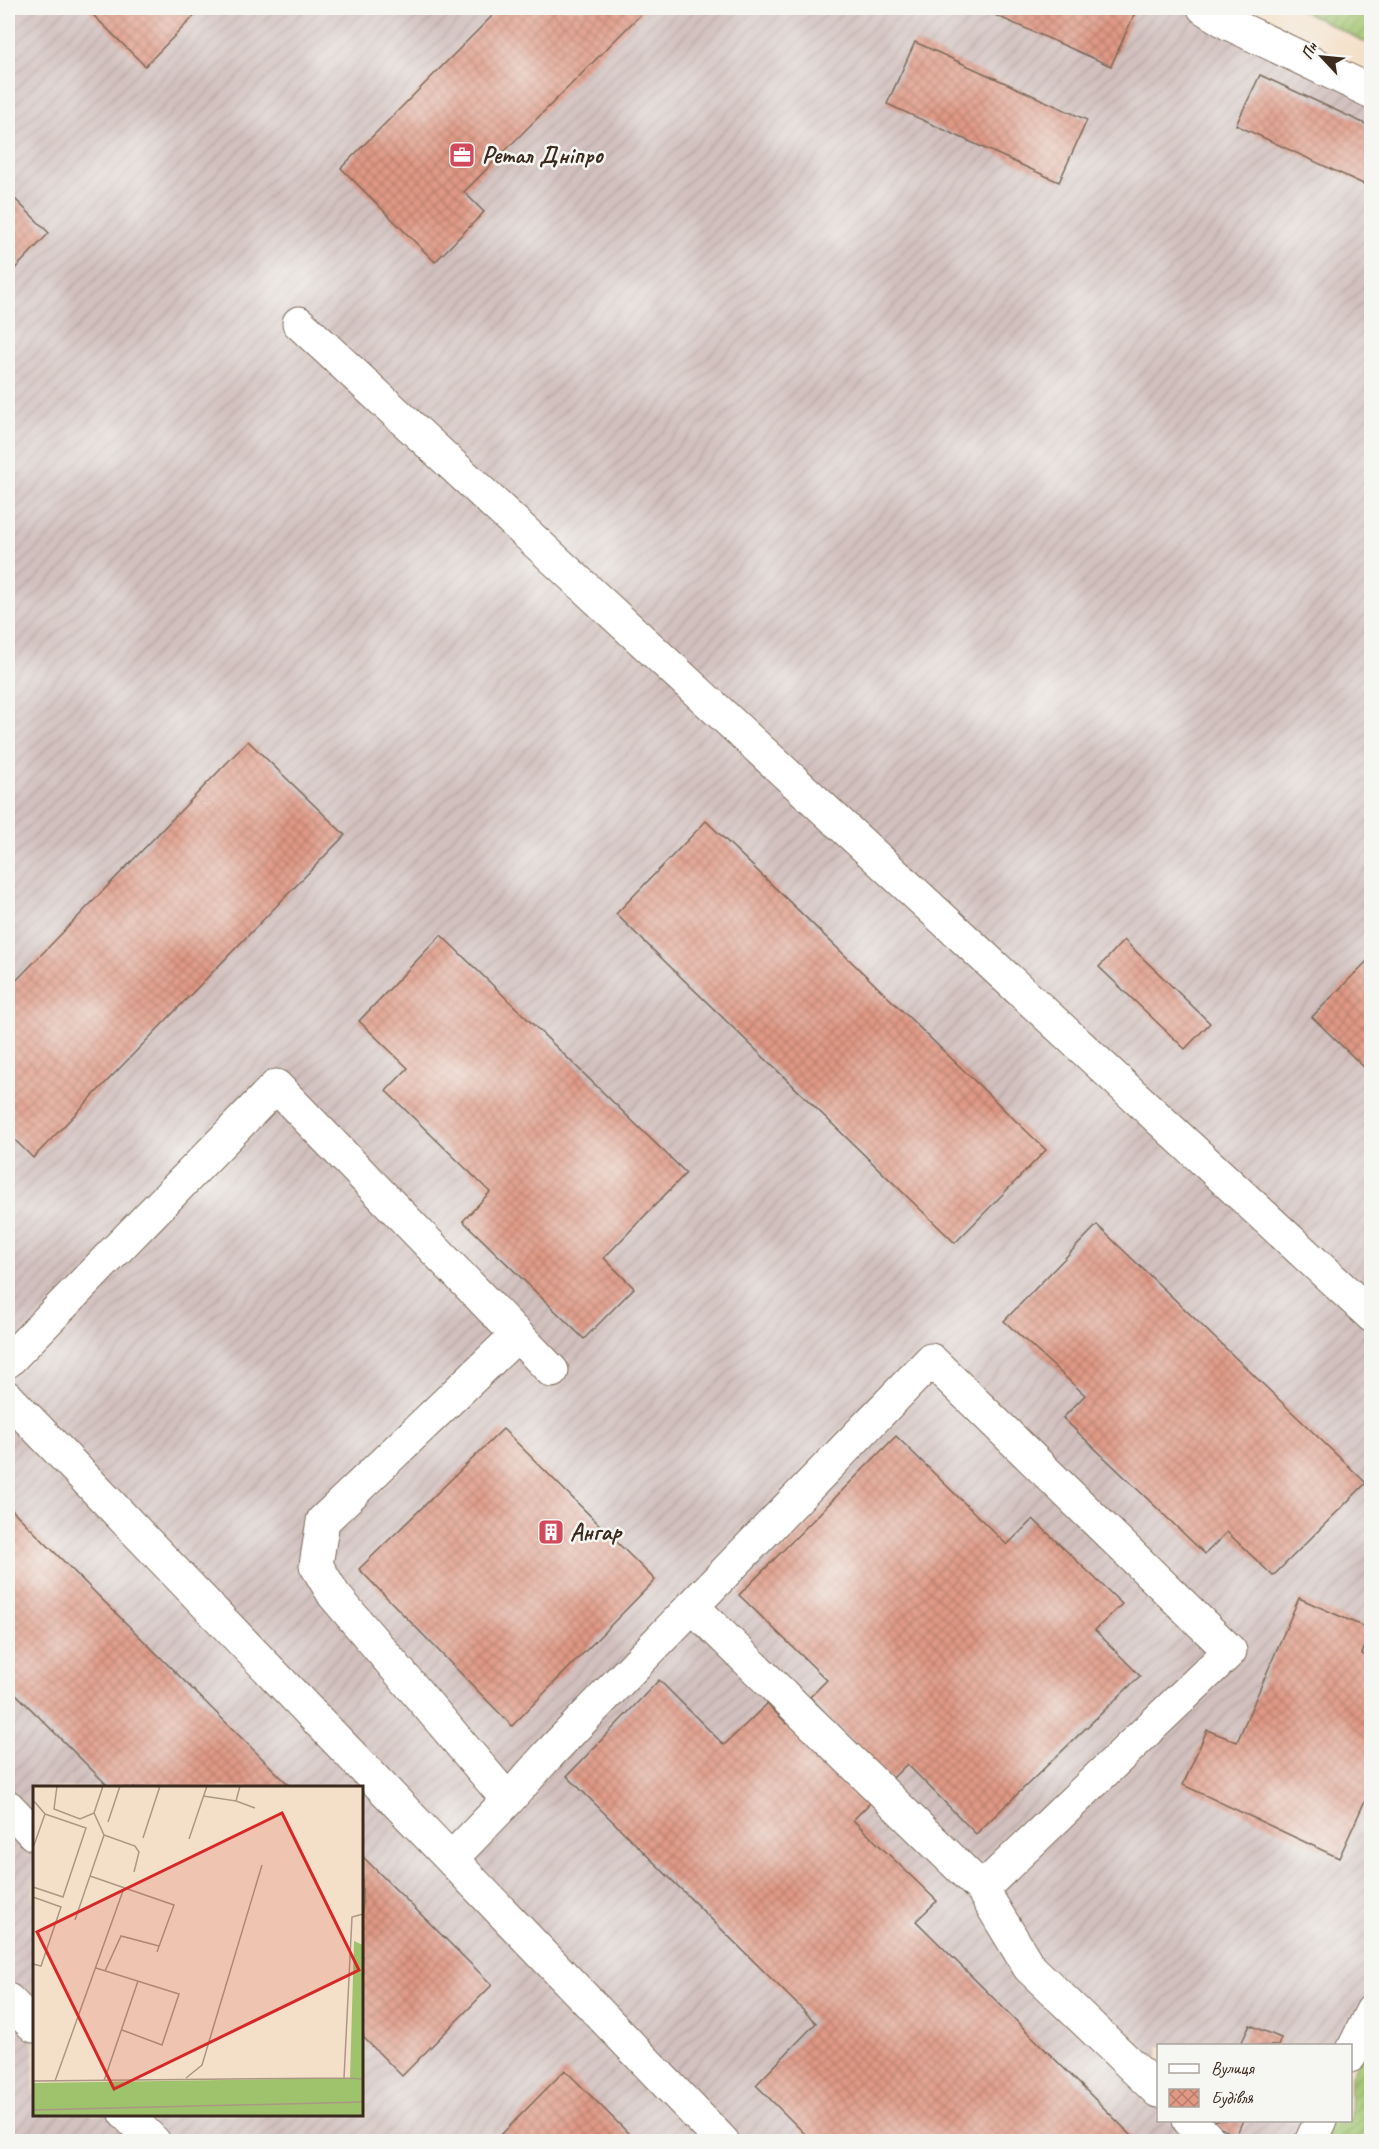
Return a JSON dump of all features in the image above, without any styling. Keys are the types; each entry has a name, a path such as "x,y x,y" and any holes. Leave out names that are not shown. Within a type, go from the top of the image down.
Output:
{"street":[{"path":"1204,8 1228,23 1371,92"},
{"path":"299,323 1371,1316"},
{"path":"8,1361 276,1086 552,1371"},
{"path":"508,1800 334,1595 316,1565 323,1521 517,1335"},
{"path":"452,1858 547,1756 931,1360 1230,1652 982,1889"},
{"path":"8,1398 723,2142"},
{"path":"692,1606 982,1889 1029,1967 1157,2090"},
{"path":"8,1807 33,1833"},
{"path":"8,2000 33,2025"},
{"path":"1352,2052 1371,2011"},
{"path":"127,2116 154,2142"},
{"path":"1190,2122 1211,2142"},
{"path":"1311,2142 1321,2122"}],"shaded area":[{"path":"8,8 1238,8 1371,77 1371,2011 1351,2044 1157,2044 1157,2122 1320,2122 1311,2141 8,2142"}],"green space":[{"path":"1297,8 1371,8 1371,45"},
{"path":"1371,2031 1371,2141 1320,2142 1330,2122 1352,2122 1352,2074"}],"building":[{"path":"86,8 202,8 145,66"},
{"path":"500,8 647,8 464,192 484,212 435,262 341,168"},
{"path":"979,8 1137,8 1111,66"},
{"path":"915,42 1087,120 1059,182 887,104"},
{"path":"1260,75 1372,127 1372,188 1236,125"},
{"path":"8,192 49,233 8,276"},
{"path":"248,741 345,835 33,1158 8,1133 8,989"},
{"path":"706,821 1046,1150 955,1243 616,914"},
{"path":"441,935 686,1173 604,1258 634,1288 584,1339 463,1221 490,1192 386,1091 408,1068 359,1021"},
{"path":"1124,940 1210,1023 1185,1049 1099,967"},
{"path":"1372,956 1372,1075 1312,1017"},
{"path":"1097,1225 1366,1483 1273,1576 1227,1532 1205,1554 1063,1418 1085,1395 1004,1321"},
{"path":"503,1429 655,1580 512,1726 359,1569"},
{"path":"896,1436 1007,1545 1033,1519 1122,1604 1095,1630 1140,1676 976,1834 907,1764 891,1780 810,1697 827,1680 739,1595"},
{"path":"8,1506 290,1786 108,1786 8,1686"},
{"path":"1299,1598 1371,1630 1362,1654 1372,1659 1372,1785 1339,1858 1183,1785 1207,1730 1237,1742"},
{"path":"659,1680 724,1745 767,1704 787,1724 795,1715 878,1795 853,1820 937,1901 916,1921 1138,2142 813,2142 756,2085 816,2023 567,1776"},
{"path":"363,1857 492,1985 402,2076 363,2037"},
{"path":"1250,2025 1281,2038 1279,2044 1241,2044"},
{"path":"565,2070 637,2142 494,2142"},
{"path":"1209,2122 1242,2122 1236,2136"}],"place":[{"name":"Ретал Дніпро","path":"462,155"},
{"name":"Ангар","path":"551,1532"}]}
